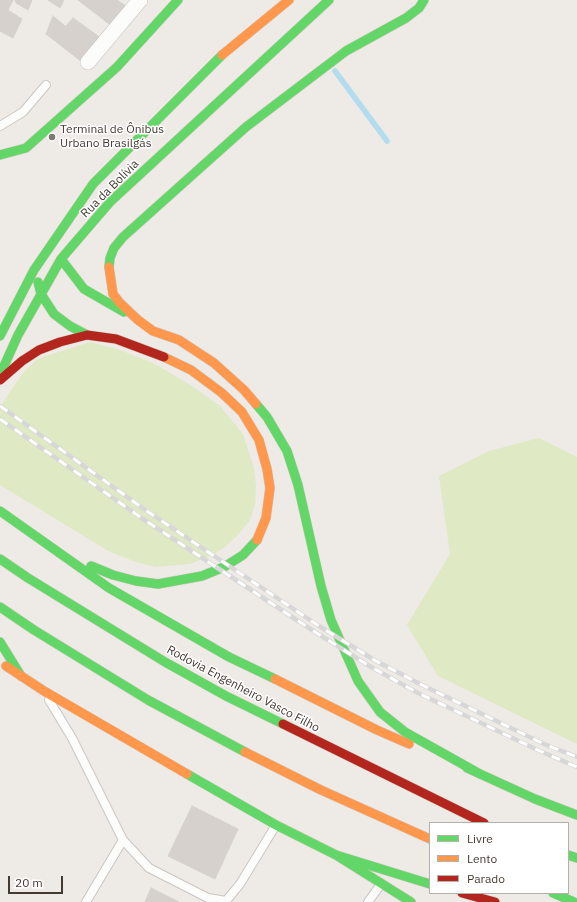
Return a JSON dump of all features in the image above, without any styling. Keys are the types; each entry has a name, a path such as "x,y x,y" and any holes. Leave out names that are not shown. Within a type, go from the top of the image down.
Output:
{"main road":[{"path":"0,155 26,148 117,67 178,0"},
{"name":"Rua da Bolívia","path":"0,336 34,270 94,184 225,52 289,0"},
{"name":"Rua da Bolívia","path":"0,375 18,335 61,259 110,202 329,0"},
{"path":"138,320 113,294 109,268 110,258 114,248 122,237 246,127 346,51 406,18 419,8 424,0"},
{"path":"61,259 84,289 138,320 153,331 179,340 214,363 244,390 267,417 287,451 298,485 321,586 331,620 358,681 380,712 405,732 480,774"},
{"path":"34,270 41,294 54,314 70,326 87,335"},
{"path":"0,380 22,361 39,350 60,342 87,335 116,338 156,353 191,370 242,412 259,440 270,488 266,518 257,540 244,555 224,567 202,576 158,584 136,581 113,575 61,553"},
{"path":"0,511 109,588 229,657 377,730 535,799 577,815"},
{"name":"Rodovia Engenheiro Vasco Filho","path":"0,559 28,578 165,662 212,688 284,726 482,822"},
{"path":"0,607 34,630 148,700 229,744 321,790 429,839"},
{"path":"0,642 21,676"},
{"path":"0,663 44,691 276,825 336,855 411,902"},
{"path":"336,855 429,884"},
{"path":"466,894 495,902"},
{"path":"555,894 574,902"}],"street":[{"path":"88,62 140,0"}],"lane":[{"path":"0,126 23,112 46,85"},
{"path":"44,691 72,738 123,840 149,868 208,898 226,901 240,884 276,825"},
{"path":"86,902 123,840"},
{"path":"368,902 381,884"}],"green space":[{"path":"90,342 120,350 155,364 192,386 220,406 243,434 254,468 256,486 255,504 250,520 239,534 225,547 210,556 190,564 156,567 139,563 110,552 0,485 0,410 5,399 23,373 37,359"},
{"path":"539,438 577,457 577,744 438,676 407,625 450,554 439,476 489,451"}],"building":[{"path":"0,0 13,0 8,10 0,5"},
{"path":"15,0 32,0 28,10 16,3"},
{"path":"48,0 64,0 60,8"},
{"path":"78,0 117,0 126,6 113,27"},
{"path":"0,5 22,19 13,38 0,31"},
{"path":"53,16 93,49 82,62 46,34"},
{"path":"73,18 101,38 93,49 66,26"},
{"path":"192,806 238,829 215,879 168,856"},
{"path":"151,888 179,902 145,902"}],"waterway":[{"path":"335,71 387,141"}],"railway":[{"path":"0,406 144,509 319,626 376,661 544,744 577,757"},
{"path":"0,419 143,519 371,667 418,693 577,767"}],"traffic: fast":[{"path":"0,155 26,148 117,67 178,0"},
{"path":"0,375 18,335 61,259 110,202 329,0"},
{"path":"109,267 110,258 114,248 123,237 246,127 346,51 406,18 419,8 424,0"},
{"path":"0,336 34,270 93,184 222,55"},
{"path":"61,259 84,289 124,312"},
{"path":"38,282 41,294 54,314 70,326 87,335"},
{"path":"256,404 267,417 287,451 298,485 321,586 331,620 358,681 380,712 405,732 480,774"},
{"path":"0,511 109,588 229,657 275,679"},
{"path":"91,566 113,575 136,581 158,584 202,576 224,567 243,555 257,540"},
{"path":"0,559 28,578 165,662 226,696 283,724"},
{"path":"0,607 34,630 148,700 245,752"},
{"path":"0,642 21,676"},
{"path":"467,768 535,799 577,815"},
{"path":"187,774 276,825 336,855 411,902"},
{"path":"336,855 429,884"},
{"path":"569,855 577,858"},
{"path":"555,894 574,902"}],"traffic: slow":[{"path":"222,55 289,0"},
{"path":"109,267 113,294 138,320 153,331 179,340 214,363 244,390 256,404"},
{"path":"164,357 191,370 222,393 242,412 259,440 267,469 270,488 266,518 257,540"},
{"path":"6,666 44,691 187,774"},
{"path":"275,679 377,730 409,744"},
{"path":"245,752 321,790 429,839"}],"traffic: jam":[{"path":"0,380 22,361 39,350 60,342 87,335 116,339 164,357"},
{"path":"283,724 482,822"},
{"path":"466,894 495,902"}],"place":[{"name":"Terminal de Ônibus Urbano Brasilgás","path":"52,137"}]}
